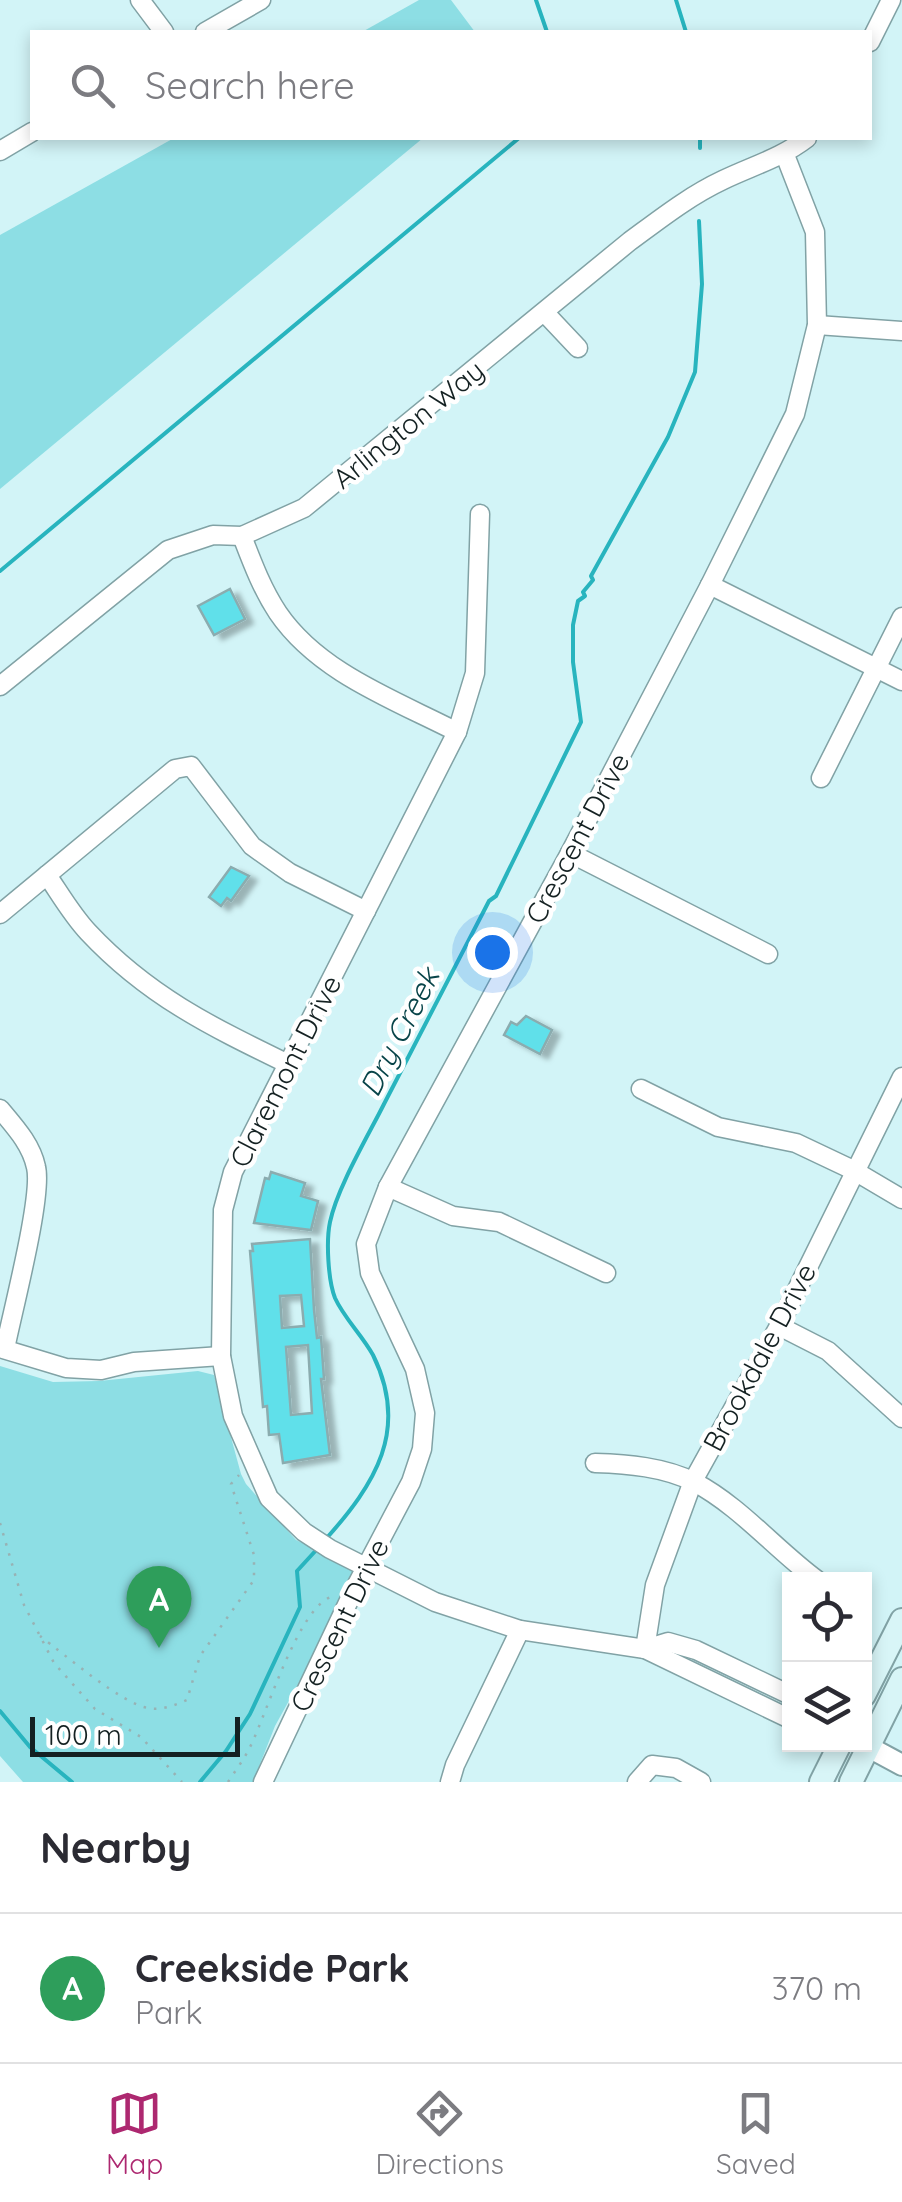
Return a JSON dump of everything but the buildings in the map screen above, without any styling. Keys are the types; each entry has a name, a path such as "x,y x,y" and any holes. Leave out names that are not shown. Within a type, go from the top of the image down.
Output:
{"main road":[{"path":"872,1679 902,1620"},
{"path":"872,1734 902,1680"},
{"path":"821,1782 836,1752"},
{"path":"850,1782 862,1752"}],"street":[{"path":"140,0 162,30"},
{"path":"208,30 261,0"},
{"path":"872,38 891,0"},
{"path":"0,151 30,133"},
{"name":"Arlington Way","path":"0,686 168,550 213,535 242,536 304,508 683,202 785,154 805,140"},
{"name":"Crescent Drive","path":"263,1782 410,1482 422,1449 425,1413 416,1369 370,1272 366,1244 388,1188 570,853 710,586 794,414 816,326 814,232 785,154"},
{"path":"545,313 578,348"},
{"path":"816,326 902,331"},
{"name":"Claremont Drive","path":"480,514 475,673 457,732 233,1172 223,1210 220,1356 233,1416 269,1498 304,1532 330,1549 435,1602 520,1630 645,1649 782,1715"},
{"path":"242,536 280,615 312,649 342,674 457,732"},
{"path":"710,586 902,681"},
{"path":"821,778 902,617"},
{"path":"0,914 174,770 190,766 252,846 290,873 366,912"},
{"path":"570,853 768,954"},
{"path":"46,875 85,929 136,978 199,1021 288,1064"},
{"name":"Brookdale Drive","path":"645,1649 656,1585 693,1482 779,1326 902,1076"},
{"path":"641,1089 718,1127 796,1143 902,1199"},
{"path":"0,1109 27,1142 37,1170 2,1348 66,1368 100,1370 134,1362 220,1356"},
{"path":"388,1188 453,1216 500,1222 606,1273"},
{"path":"779,1326 828,1351 902,1418"},
{"path":"595,1463 636,1465 693,1482 732,1508 808,1572"},
{"path":"450,1782 520,1630"},
{"name":"Claremont Drive","path":"645,1649 668,1642 696,1650 782,1690"},
{"path":"872,1750 902,1765"},
{"path":"637,1782 652,1765 664,1764 701,1782"}],"path":[{"path":"40,1636 97,1678 147,1708 168,1708 187,1700 200,1656 254,1580 254,1555 231,1484 252,1466"},
{"path":"0,1523 24,1606 54,1663 95,1709 141,1737 182,1782"},
{"path":"228,1782 249,1749 285,1662 310,1617 327,1597 353,1592"}],"shaded area":[{"path":"419,0 451,0 474,30 366,30"},
{"path":"170,140 421,140 0,489 0,235"},
{"path":"0,1366 53,1382 198,1371 214,1375 246,1484 296,1540 361,1570 275,1726 253,1782 23,1782 0,1756"}],"waterway":[{"path":"536,0 546,30"},
{"name":"Dry Creek","path":"676,0 685,30"},
{"path":"0,571 517,140"},
{"name":"Dry Creek","path":"700,140 700,148"},
{"name":"Dry Creek","path":"325,1540 372,1477 382,1455 388,1408 384,1382 373,1355 335,1298 329,1271 330,1222 354,1162 489,901 496,896 581,722 573,662 573,625 578,601 585,596 583,592 593,580 591,576 668,437 695,372 702,284 699,221"},
{"name":"Dry Creek","path":"200,1782 250,1714 300,1607 297,1571 319,1547"},
{"path":"0,1711 30,1747 72,1782"}],"place":[{"name":"Creekside Park","path":"159,1648"}]}
